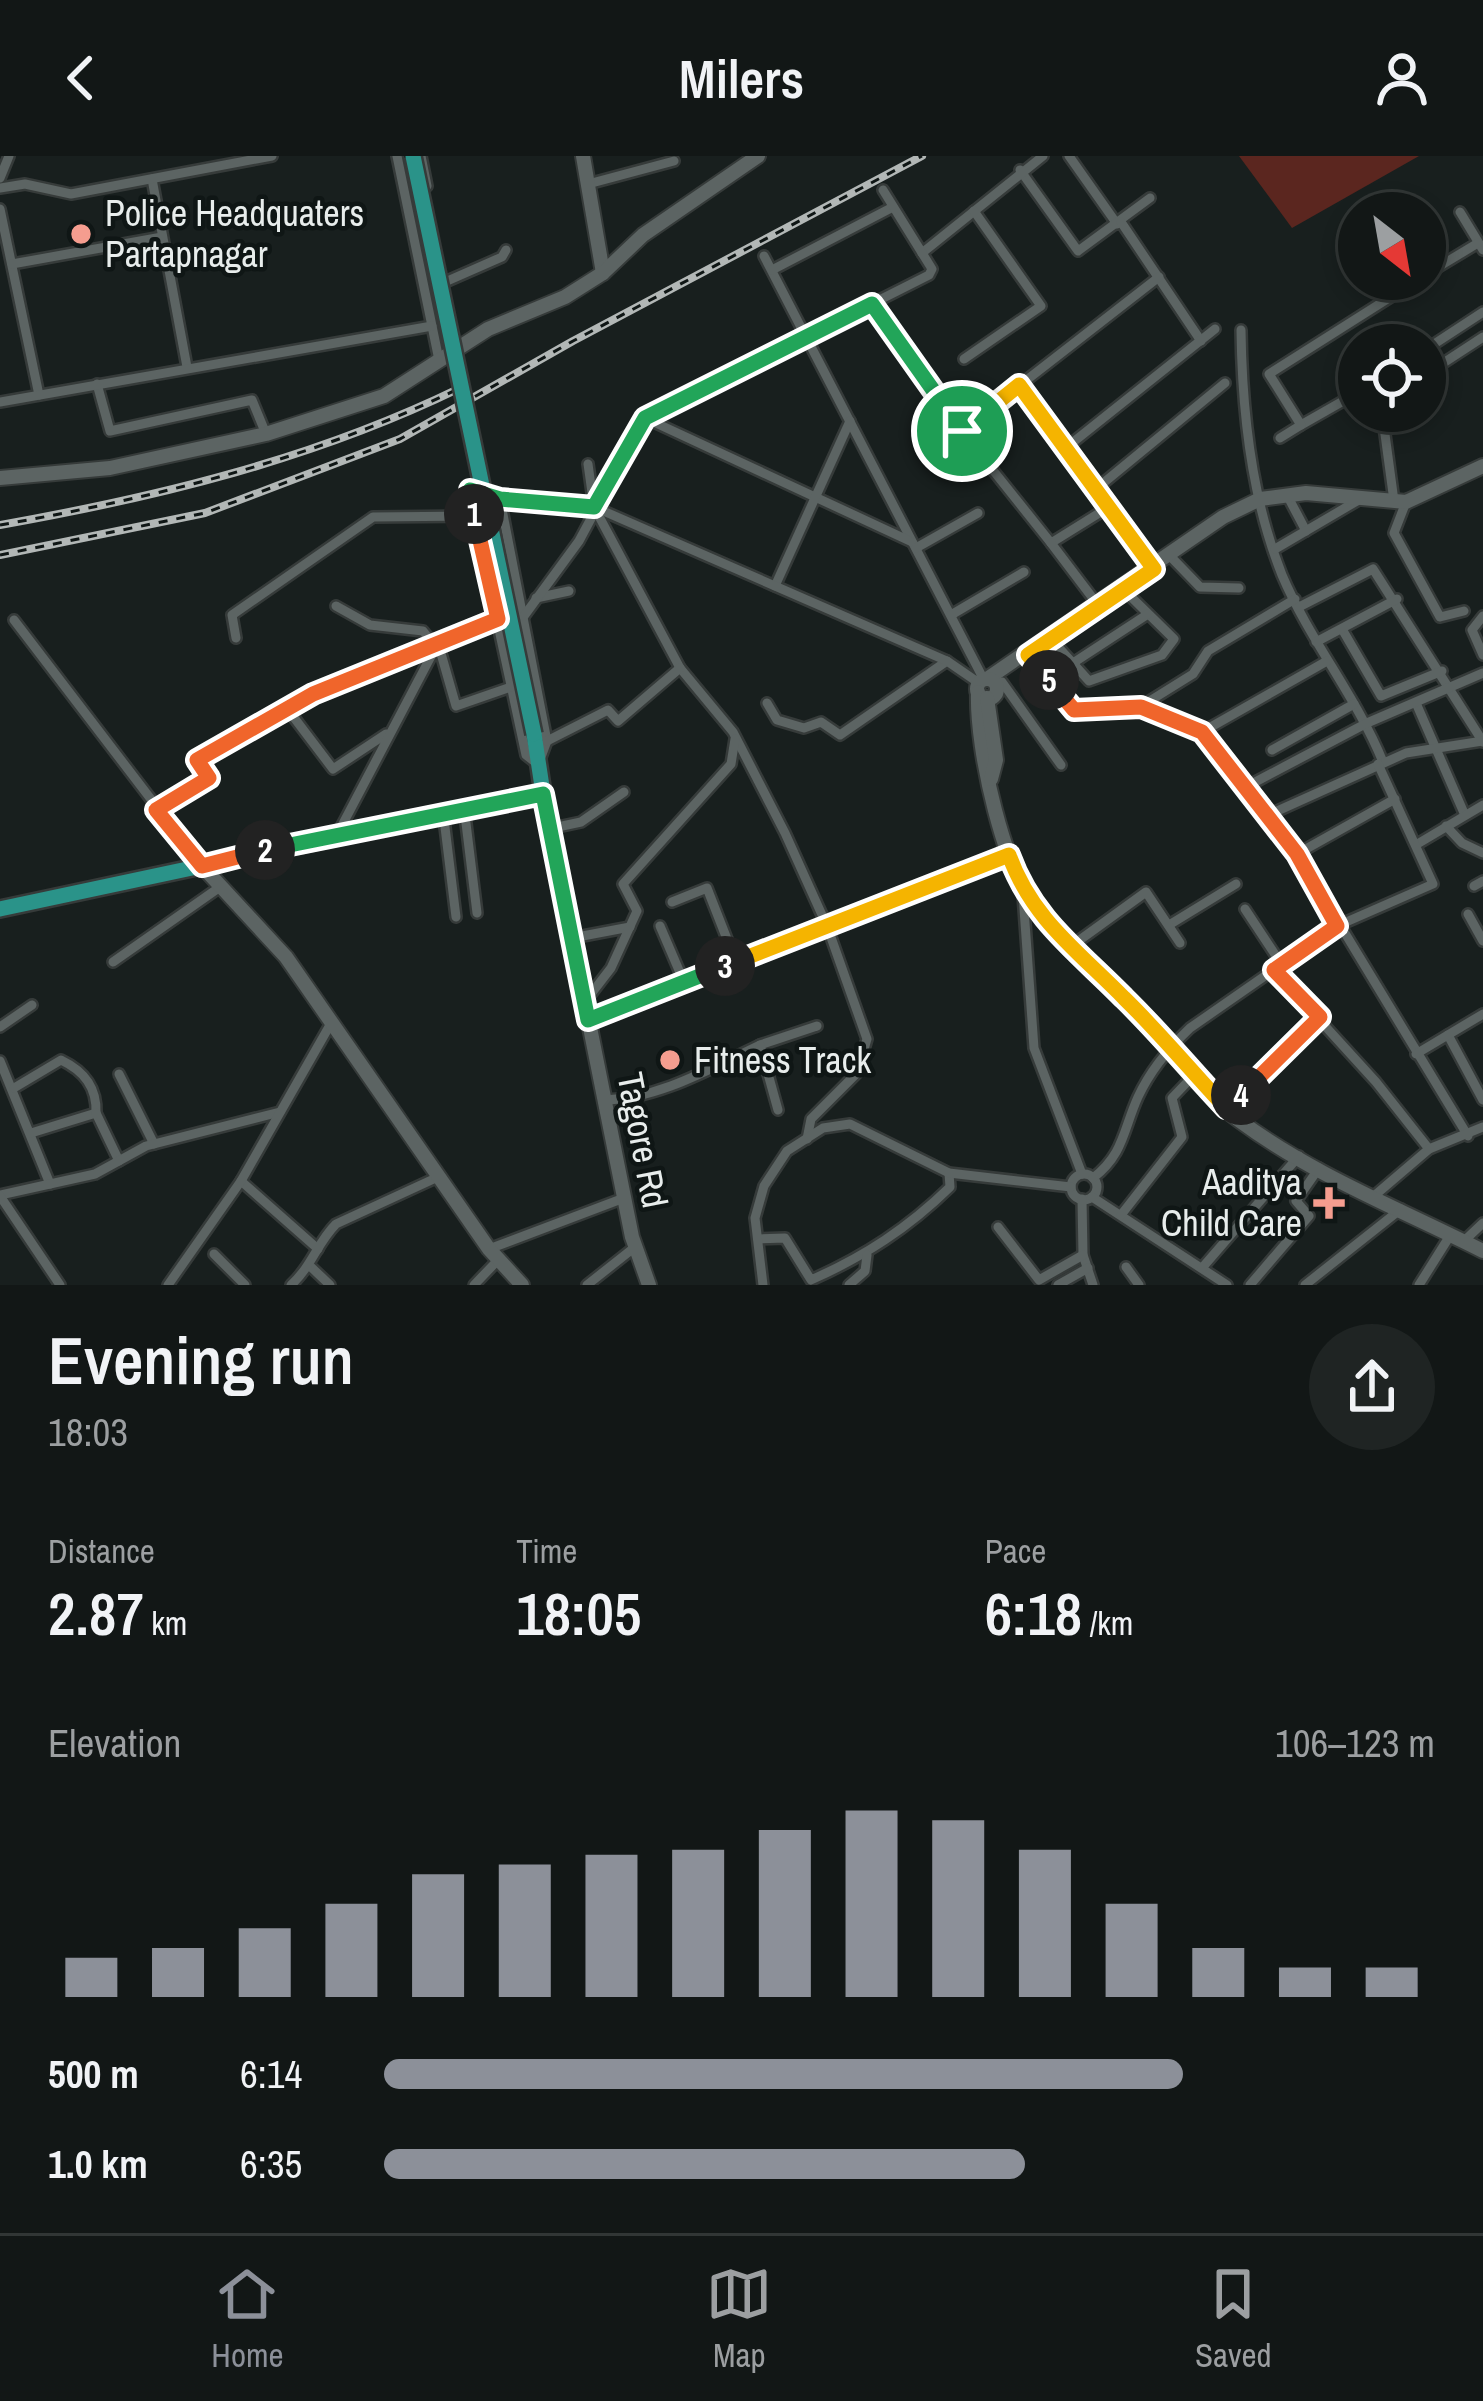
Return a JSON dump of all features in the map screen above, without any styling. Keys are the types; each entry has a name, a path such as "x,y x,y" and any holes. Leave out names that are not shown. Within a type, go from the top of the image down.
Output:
{"main road":[{"path":"0,909 338,833 543,794 538,749 417,156"}],"street":[{"path":"0,178 9,156"},
{"path":"0,188 25,184 71,194 272,156"},
{"path":"397,156 439,361"},
{"path":"417,156 459,347"},
{"path":"583,156 603,273"},
{"path":"0,478 110,468 266,434 384,396 459,347 603,273 643,235 758,156"},
{"path":"922,253 1043,156"},
{"path":"1069,156 1201,341"},
{"path":"587,184 674,161"},
{"path":"1020,170 1078,251 1150,198"},
{"path":"152,179 187,367"},
{"path":"524,616 579,542 645,418 929,275 932,269 883,190"},
{"path":"772,270 893,207"},
{"path":"0,209 3,243 12,264 39,395"},
{"path":"964,359 1041,305 974,211"},
{"path":"1446,265 1480,247 1460,212"},
{"path":"12,264 162,237"},
{"path":"446,282 502,257 506,250"},
{"path":"764,256 987,686 983,764 992,779 1023,895 1034,1048 1087,1176 1083,1255 1093,1285"},
{"path":"962,431 1159,277"},
{"path":"1301,425 1269,374 1386,300"},
{"path":"872,304 962,431 1098,605"},
{"path":"1446,336 1483,312"},
{"path":"0,385 2,402 432,326"},
{"path":"1067,447 1215,329"},
{"path":"1071,1186 1118,1157 1138,1097 1170,1047 1337,926 1433,884 1367,723 1316,642 1275,549 1260,499 1242,377 1241,330"},
{"path":"1446,361 1483,337"},
{"path":"1096,489 1225,383"},
{"path":"97,384 110,431 252,400 266,434"},
{"path":"1019,385 1154,569"},
{"path":"1280,438 1338,404"},
{"path":"645,418 914,545"},
{"path":"775,586 850,421"},
{"path":"1385,432 1400,502 1394,532 1440,617 1464,611"},
{"path":"588,464 594,507 680,668 710,698 736,737 827,926 867,1039 857,1072 811,1119 807,1139"},
{"path":"987,686 1223,517 1260,499 1287,495 1400,502 1483,466"},
{"path":"680,668 618,721 608,710 526,755 470,490 500,499 594,507 947,661 987,686 1061,765"},
{"path":"1287,495 1306,530"},
{"path":"1275,549 1361,498"},
{"path":"500,499 524,616 538,749"},
{"path":"1051,543 1109,507"},
{"path":"914,545 978,513"},
{"path":"236,638 232,615 357,525 386,514 474,516"},
{"path":"1170,556 1200,587 1240,588"},
{"path":"1141,707 1193,674 1208,651 1368,568 1396,599 1483,741 1381,763 1264,817"},
{"path":"951,615 1024,572"},
{"path":"1051,639 1089,681 1162,655 1174,639 1124,589"},
{"path":"536,598 569,591"},
{"path":"1316,642 1396,599"},
{"path":"336,606 370,626 423,632 436,644 456,706 511,687"},
{"path":"1073,664 1148,614"},
{"path":"1483,616 1472,623 1483,655"},
{"path":"156,810 209,778 197,760 206,750 313,694 498,619"},
{"path":"14,620 156,810 286,957 437,1177 522,1285"},
{"path":"1342,628 1381,696 1442,670"},
{"path":"338,833 436,644"},
{"path":"1022,659 1074,710 1141,707 1202,732 1297,854 1468,1136"},
{"path":"766,703 776,720 804,728 821,722 840,735 947,661"},
{"path":"1202,732 1327,662"},
{"path":"1242,789 1367,723 1483,673"},
{"path":"1416,703 1432,749 1464,813"},
{"path":"1272,750 1354,704"},
{"path":"289,710 337,770 393,729"},
{"path":"584,1003 610,968 637,911 623,884 731,764 736,737"},
{"path":"554,828 581,822 624,791"},
{"name":"Tagore Rd","path":"543,794 554,828 624,1198 649,1285"},
{"path":"1297,854 1395,799"},
{"path":"1419,843 1483,805"},
{"path":"464,807 477,913"},
{"path":"443,811 456,917"},
{"path":"1446,826 1462,843 1483,853"},
{"path":"588,1020 1009,855"},
{"path":"1169,925 1236,884"},
{"path":"112,962 220,887"},
{"path":"672,902 707,888 736,962"},
{"path":"1070,947 1142,893 1151,896 1180,943"},
{"path":"1023,895 1226,1108 1319,1168 1483,1251"},
{"path":"1245,909 1278,968 1429,1149"},
{"path":"1468,914 1483,941"},
{"path":"660,926 684,982"},
{"path":"572,938 630,928"},
{"path":"0,1027 32,1005"},
{"path":"1416,1054 1483,1015"},
{"path":"1226,1108 1320,1017"},
{"path":"168,1285 241,1181 330,1025"},
{"path":"604,1100 630,1099 660,1089 760,1045 818,1026"},
{"path":"1448,1035 1483,1100"},
{"path":"760,1045 778,1110"},
{"path":"0,1061 50,1184"},
{"path":"14,1088 55,1061 66,1061 97,1095 96,1113 119,1161"},
{"path":"119,1074 154,1144"},
{"path":"1121,1215 1182,1138 1172,1098 1195,1074"},
{"path":"60,1285 0,1196 95,1174 154,1144 280,1112"},
{"path":"31,1133 96,1113"},
{"path":"763,1285 754,1218 764,1186 787,1151 824,1128 850,1124 949,1174 1071,1186 1227,1285"},
{"path":"1374,1196 1429,1149 1483,1127"},
{"path":"1202,1268 1299,1156"},
{"path":"1250,1285 1309,1216 1296,1202 1319,1168"},
{"path":"758,1239 785,1238 812,1280 867,1255 950,1187 949,1174"},
{"path":"292,1285 310,1267 336,1224 437,1177"},
{"path":"241,1181 318,1249"},
{"path":"473,1285 494,1254 624,1198"},
{"path":"1305,1285 1401,1209"},
{"path":"1419,1285 1457,1238 1483,1223"},
{"path":"998,1228 1041,1283 1083,1255"},
{"path":"587,1285 635,1247"},
{"path":"214,1254 244,1285"},
{"path":"835,1270 847,1285 865,1271 867,1255"},
{"path":"310,1267 330,1285"},
{"path":"1126,1267 1138,1285"},
{"path":"1058,1285 1088,1268"}],"shaded area":[{"path":"1239,156 1419,156 1356,192 1338,192 1338,202 1292,228"}],"railway":[{"path":"0,555 205,513 400,439 573,341 922,156"},
{"path":"0,525 234,473 349,435 460,388"}],"place":[{"name":"Police Headquaters Partapnagar","path":"81,234"},
{"name":"Fitness Track","path":"670,1060"},
{"name":"Aaditya Child Care","path":"1329,1203"}],"route":[{"path":"872,304 921,380 962,431 1019,385 1154,569 1028,655 1074,710 1141,707 1202,732 1297,854 1337,926 1274,970 1320,1017 1226,1108 1125,999 1044,923 1023,895 1009,855 588,1020 554,828 543,794 338,833 202,866 156,810 209,778 197,760 206,750 280,717 313,694 498,619 470,490 500,499 594,507 645,418 872,304"}]}
